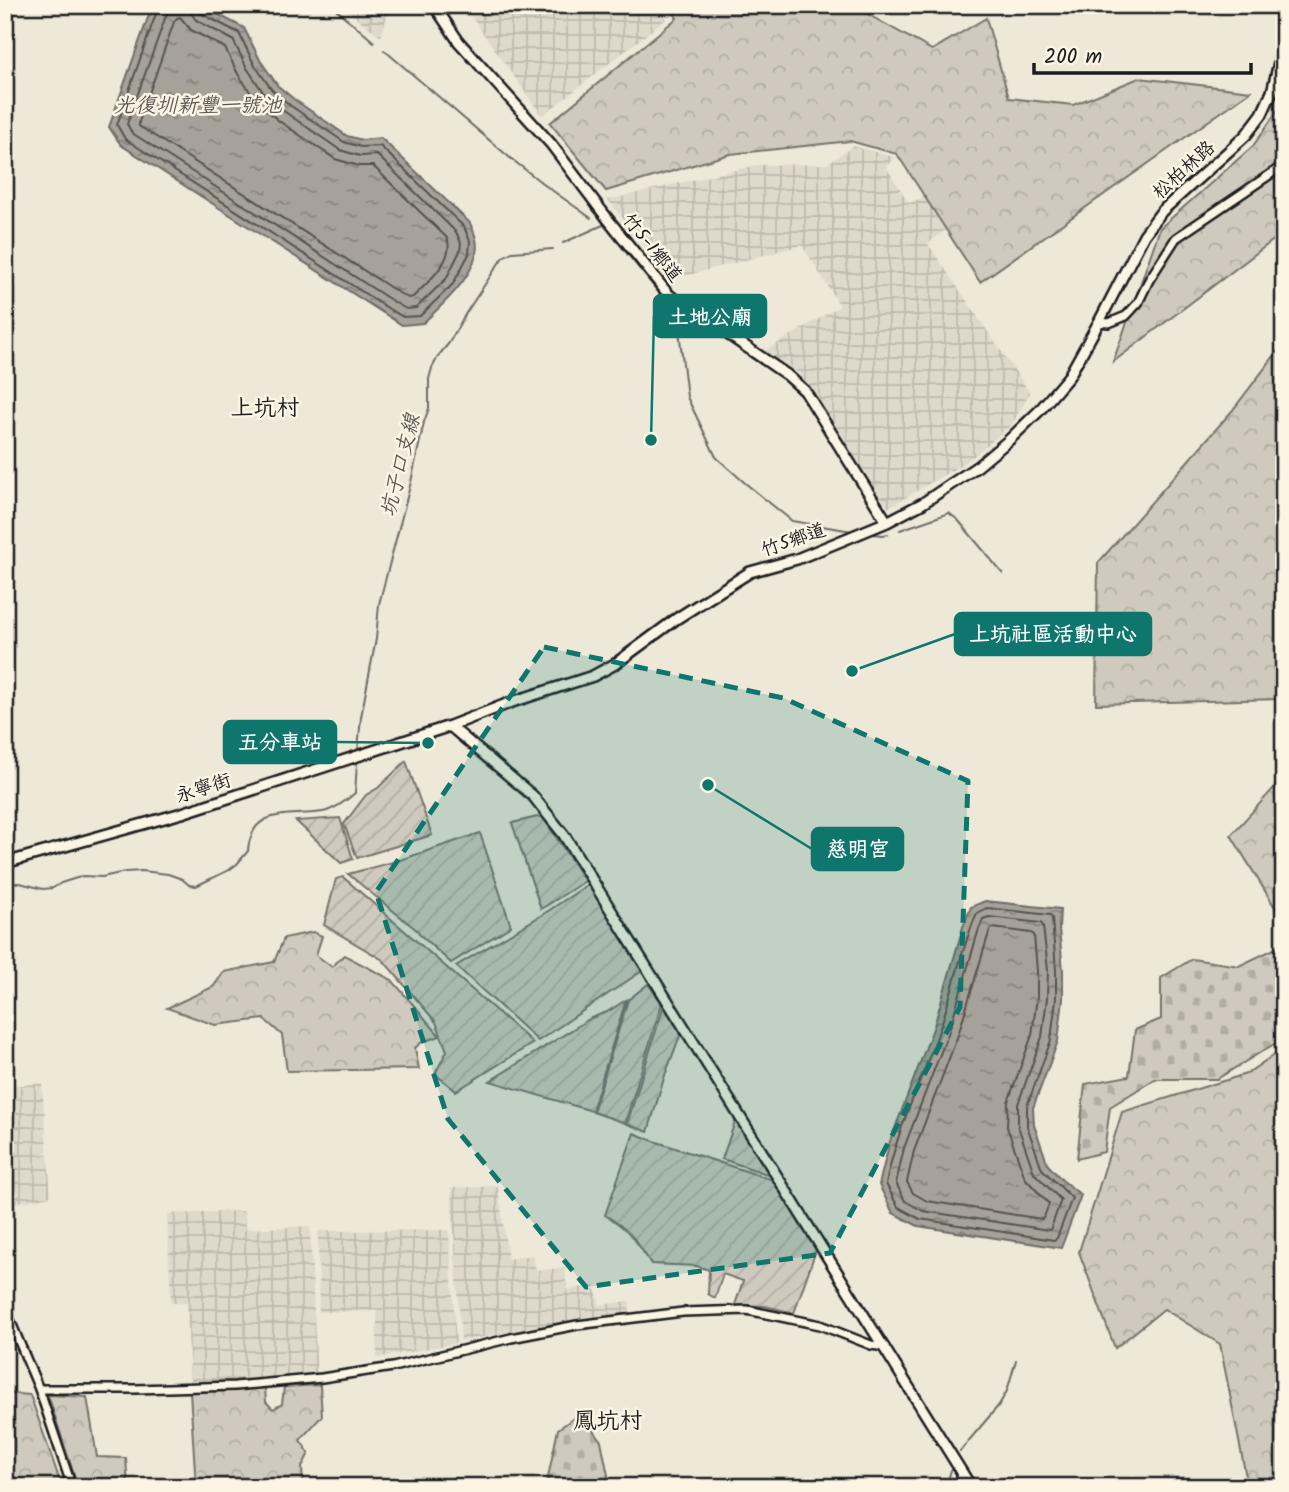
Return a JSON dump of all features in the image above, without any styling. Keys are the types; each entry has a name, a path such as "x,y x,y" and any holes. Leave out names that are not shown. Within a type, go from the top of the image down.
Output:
{"street":[{"name":"竹5-1鄉道","path":"433,5 459,42 551,144 668,294 805,390 887,522"},
{"name":"松柏林路","path":"1099,322 1144,235 1156,218 1246,135 1262,114 1272,92 1284,42"},
{"path":"1099,322 1109,323 1126,316 1139,303 1149,280 1175,239 1284,165"},
{"name":"竹5鄉道","path":"450,726 512,702 593,676 614,664 676,618 750,572 797,559 887,522 923,503 978,466 1039,411 1069,376 1099,322"},
{"path":"450,726 533,796 564,835 971,1487"},
{"name":"永寧街","path":"5,863 182,813 450,726"},
{"path":"5,1308 38,1389 72,1487"},
{"path":"38,1389 135,1390 235,1386 322,1378 393,1367 577,1325 683,1312 747,1310 820,1325 871,1345 884,1347"},
{"path":"957,1487 963,1473"}],"highlighted area":[{"path":"544,647 783,698 968,781 960,1007 830,1253 586,1287 448,1119 376,892"}],"shaded area":[{"path":"340,5 390,5 381,37"},
{"path":"463,5 655,5 666,19 542,116"},
{"path":"853,146 894,157 886,167 909,203 942,189 955,218 928,244 1030,393 1011,426 966,462 888,508 799,373 763,352 840,306 802,245 673,279 608,200 756,165 827,164"},
{"path":"42,1083 51,1196 5,1205 5,1087"},
{"path":"498,1186 508,1259 533,1255 536,1270 565,1268 567,1290 594,1285 600,1305 630,1301 629,1314 565,1322 461,1341 451,1188"},
{"path":"244,1211 245,1229 310,1226 317,1378 190,1384 187,1303 171,1303 167,1214"},
{"path":"449,1230 456,1343 377,1358 377,1311 319,1312 318,1231"}],"green space":[{"path":"669,5 856,5 932,50 986,18 1009,98 1073,105 1139,78 1251,91 980,282 897,154 850,141 730,154 606,191 550,123 677,18"},
{"path":"1284,101 1284,232 1113,362 1160,228 1253,146"},
{"path":"1284,343 1284,699 1096,704 1098,563 1232,411"},
{"path":"406,761 432,835 357,858 344,824 366,795 378,788"},
{"path":"1284,777 1284,932 1279,914 1231,835"},
{"path":"542,816 585,881 541,909 512,823"},
{"path":"340,818 353,859 341,863 296,821"},
{"path":"480,833 511,926 451,963 418,931 348,874 397,861"},
{"path":"343,877 533,1043 456,1091 435,1074 447,1051 436,1022 383,960 324,925 336,879"},
{"path":"589,884 618,927 642,971 538,1041 456,966"},
{"path":"313,932 322,936 316,955 332,967 344,955 392,980 440,1036 422,1042 415,1048 419,1069 287,1071 282,1035 264,1019 215,1025 167,1008 213,987 224,972 274,962 284,938"},
{"path":"1276,948 1284,964 1284,1038 1217,1079 1155,1079 1110,1107 1104,1152 1077,1159 1085,1084 1129,1076 1135,1030 1161,1019 1161,978 1192,959 1239,966"},
{"path":"648,984 662,1003 625,1123 593,1112 628,1000"},
{"path":"626,1000 592,1111 490,1081 591,1018"},
{"path":"664,1005 681,1033 648,1132 627,1124"},
{"path":"1284,1048 1284,1487 1248,1487 1220,1344 1164,1309 1115,1348 1079,1252 1122,1112 1246,1074"},
{"path":"736,1119 773,1176 722,1159"},
{"path":"634,1133 773,1180 816,1250 794,1313 765,1306 735,1305 743,1281 723,1274 715,1298 708,1294 709,1270 697,1266 651,1264 632,1236 605,1215"},
{"path":"320,1385 322,1416 300,1440 309,1453 302,1467 303,1487 196,1487 190,1392 265,1388 266,1402 273,1409 282,1404 284,1387"},
{"path":"5,1393 30,1395 62,1487 5,1487"},
{"path":"48,1395 87,1397 97,1457 126,1458 128,1487 78,1487"},
{"path":"574,1418 589,1425 601,1441 610,1485 607,1487 546,1487 558,1429"}],"water":[{"name":"光復圳新豐一號池","path":"155,5 200,5 244,28 260,60 278,86 347,136 362,140 381,138 470,223 477,251 468,274 460,286 423,323 402,325 121,145 109,127 151,9"},
{"path":"985,901 1060,909 1063,999 1058,1041 1033,1108 1034,1125 1048,1165 1081,1195 1061,1248 918,1226 893,1213 879,1185 889,1144 934,1026 963,927 971,907"}],"waterway":[{"path":"331,5 374,42"},
{"path":"384,50 509,157 591,218"},
{"path":"603,224 673,310 678,322 687,397 716,457 792,521 852,531"},
{"name":"坑子口支線","path":"563,243 603,225"},
{"name":"坑子口支線","path":"358,749 379,604 429,408 429,379 432,368 503,257 512,252 553,249"},
{"path":"900,530 949,513 1003,574"},
{"path":"873,534 888,534"},
{"name":"坑子口支線","path":"5,883 20,883 43,889 53,888 83,876 102,877 142,871 168,874 196,886 237,864 248,851 254,830 260,823 287,814 327,811 346,801 355,793 357,763"},
{"path":"960,1451 999,1405 1007,1391 1016,1360"},
{"path":"946,1487 951,1470"}],"place":[{"name":"土地公廟","path":"651,440"},
{"name":"上坑社區活動中心","path":"852,671"},
{"name":"五分車站","path":"428,743"},
{"name":"慈明宮","path":"708,785"}],"district":[{"name":"上坑村","path":"265,407"},
{"name":"鳳坑村","path":"608,1420"}]}
